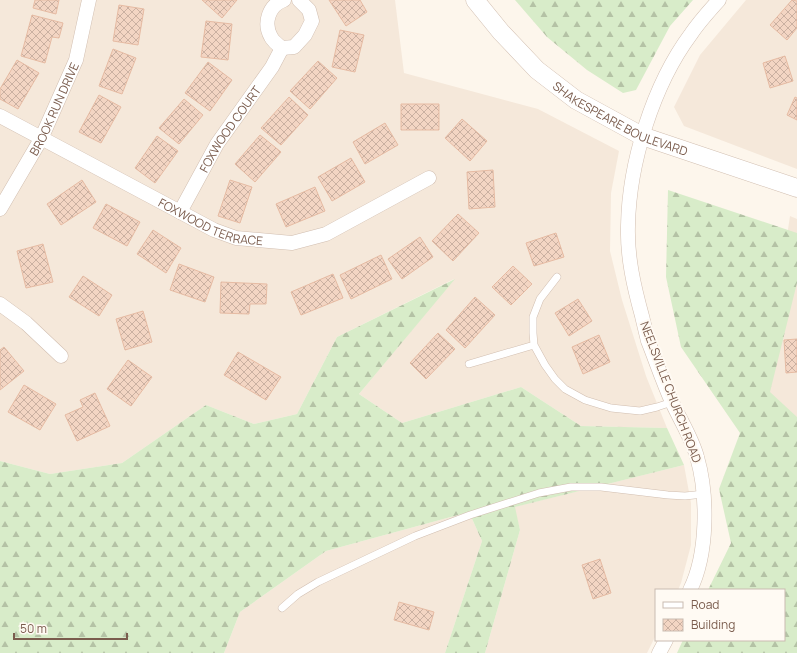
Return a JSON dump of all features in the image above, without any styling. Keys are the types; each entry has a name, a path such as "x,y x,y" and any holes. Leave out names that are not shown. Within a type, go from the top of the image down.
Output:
{"street":[{"name":"BROOK RUN DRIVE","path":"0,209 41,139 76,60 89,0"},
{"path":"284,0 279,2 270,10 267,27 271,38 282,48 294,47 305,36 312,21 309,10 299,0"},
{"name":"SHAKESPEARE BOULEVARD","path":"475,0 501,32 537,70 576,100 642,136 797,188"},
{"name":"NEELSVILLE CHURCH ROAD","path":"691,589 701,557 704,535 704,494 697,456 672,402 648,338 636,293 630,257 628,226 632,182 642,136 654,101 671,65 690,34 719,0"},
{"name":"FOXWOOD COURT","path":"180,212 217,144 272,67 282,48"},
{"name":"FOXWOOD TERRACE","path":"0,116 214,230 236,238 292,243 326,234 429,178"},
{"path":"0,304 26,323 61,356"},
{"path":"659,653 665,641"}],"lane":[{"path":"556,277 540,299 533,317 534,345 554,379 565,389 585,400 610,408 640,411 672,402"},
{"path":"470,364 534,345"},
{"path":"282,608 298,594 318,582 415,536 470,515 539,493 571,487 601,487 668,495 685,496 704,494"}],"shaded area":[{"path":"0,0 395,0 404,73 538,109 619,151 611,193 610,251 622,300 646,376 667,428 581,426 521,387 402,423 359,394 454,279 337,337 297,414 254,424 206,405 122,463 50,474 0,461"},
{"path":"746,0 797,0 797,169 684,126 674,107 700,55"},
{"path":"790,216 797,219 797,529 755,449"},
{"path":"684,465 691,503 691,545 678,589 655,589 655,637 647,653 485,653 520,530 514,507"},
{"path":"469,512 482,541 445,653 224,653 240,612 326,551"}],"green space":[{"path":"515,0 693,0 670,26 636,90 623,93 587,70 547,37"},
{"path":"668,190 797,233 797,283 770,392 797,417 797,653 677,653 683,641 785,641 785,589 708,589 731,543 719,489 740,433 681,347 666,277"},
{"path":"455,279 359,394 402,423 521,387 581,426 667,428 684,465 515,507 520,530 485,653 445,653 482,541 469,512 326,551 240,612 224,653 0,653 0,461 50,474 122,463 206,405 254,424 297,414 337,337"}],"building":[{"path":"35,0 59,0 56,14 33,8"},
{"path":"202,0 237,0 222,18"},
{"path":"329,0 360,0 367,12 346,26"},
{"path":"792,0 797,1 797,28 787,40 770,25"},
{"path":"119,5 144,9 138,45 113,41"},
{"path":"32,15 63,23 59,38 52,37 45,63 21,56"},
{"path":"206,21 232,24 228,60 201,57"},
{"path":"340,30 364,35 355,72 332,67"},
{"path":"113,49 136,58 122,94 99,86"},
{"path":"785,56 793,81 770,88 763,63"},
{"path":"17,60 39,73 18,109 0,99 0,89"},
{"path":"318,61 337,78 310,109 290,91"},
{"path":"208,62 232,80 210,111 185,93"},
{"path":"99,95 121,107 101,143 79,132"},
{"path":"289,97 308,115 281,145 261,128"},
{"path":"795,97 797,98 797,120 787,115"},
{"path":"184,99 203,115 179,144 159,128"},
{"path":"401,104 439,104 439,130 401,130"},
{"path":"462,119 487,141 470,161 445,138"},
{"path":"385,123 398,145 365,164 353,142"},
{"path":"260,135 281,152 255,182 235,164"},
{"path":"157,136 178,151 155,183 135,168"},
{"path":"351,158 365,182 332,201 318,177"},
{"path":"493,170 495,207 469,209 467,172"},
{"path":"82,180 96,202 61,225 47,204"},
{"path":"230,180 252,187 240,223 218,216"},
{"path":"315,187 325,211 286,227 276,204"},
{"path":"106,204 140,222 127,246 93,228"},
{"path":"458,214 479,233 453,261 432,241"},
{"path":"153,230 181,248 166,273 137,254"},
{"path":"556,233 564,257 534,266 526,243"},
{"path":"420,237 433,257 402,279 388,259"},
{"path":"43,244 53,282 26,288 17,251"},
{"path":"381,255 392,279 351,299 340,275"},
{"path":"179,264 214,277 205,302 170,290"},
{"path":"513,266 532,284 511,305 492,287"},
{"path":"333,274 343,298 301,315 291,292"},
{"path":"83,276 112,295 99,316 69,297"},
{"path":"221,282 267,284 266,304 250,304 249,314 220,313"},
{"path":"475,297 495,315 465,348 446,330"},
{"path":"578,299 592,321 569,336 555,313"},
{"path":"143,311 152,342 125,350 116,319"},
{"path":"438,333 455,349 426,379 410,363"},
{"path":"599,335 610,362 583,374 572,347"},
{"path":"797,339 797,372 786,373 784,340"},
{"path":"4,347 24,371 0,390 0,350"},
{"path":"238,352 281,377 266,400 224,375"},
{"path":"128,360 152,377 131,406 107,389"},
{"path":"24,385 56,404 40,430 8,412"},
{"path":"95,393 110,426 77,441 65,415 83,407 80,400"},
{"path":"600,559 611,593 593,599 582,565"},
{"path":"399,602 434,612 429,630 394,620"}]}
